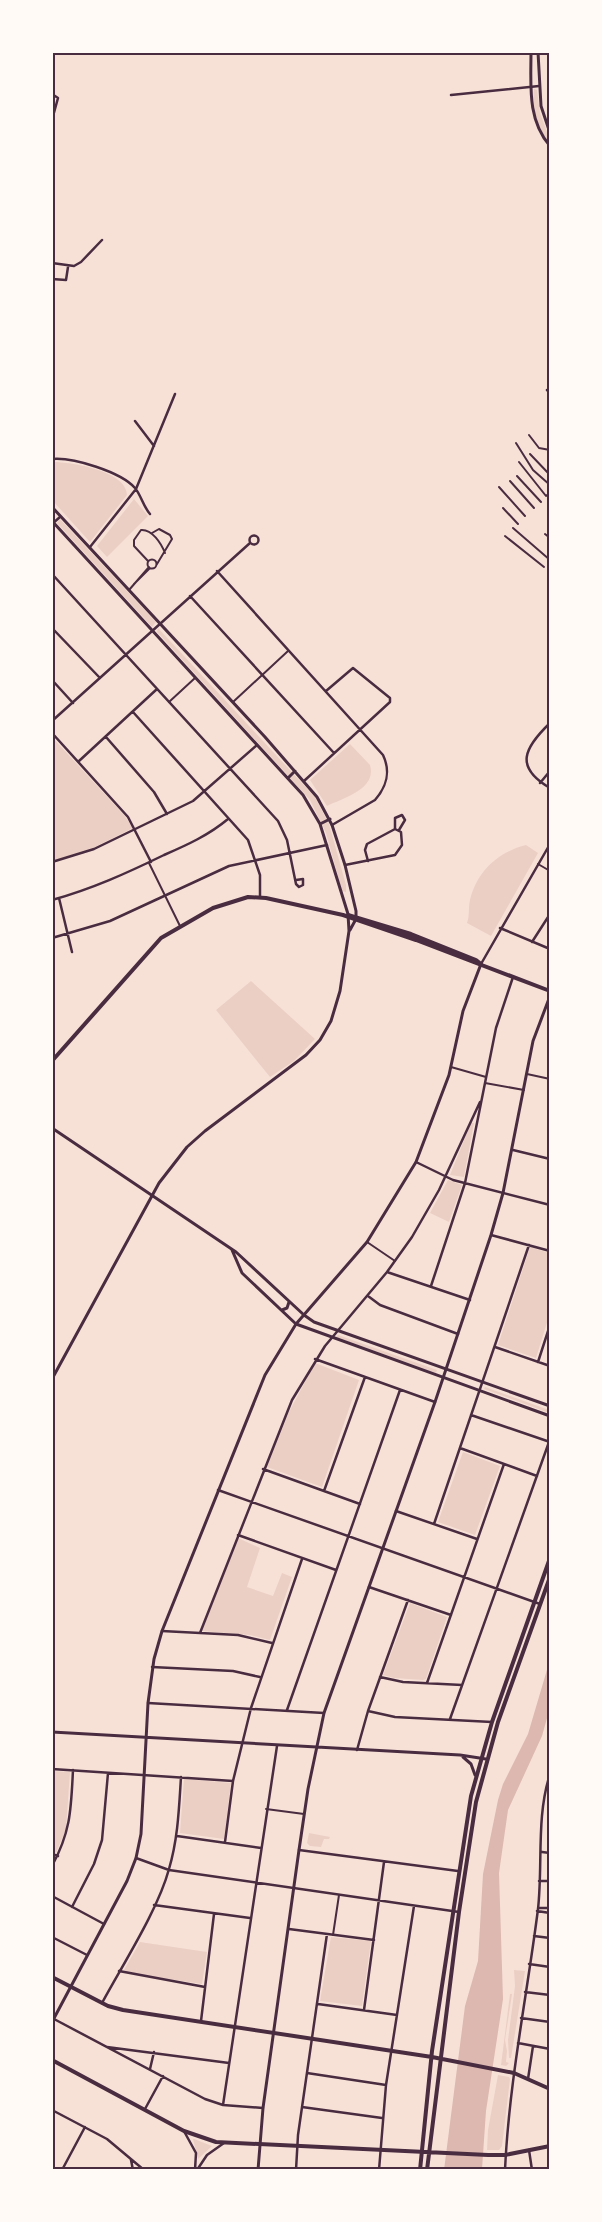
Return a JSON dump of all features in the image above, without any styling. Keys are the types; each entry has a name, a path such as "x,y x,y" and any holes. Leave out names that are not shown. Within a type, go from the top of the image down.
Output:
{"main road":[{"path":"52,1061 153,945 180,926 232,900 260,897 356,918 550,991"},
{"path":"420,2170 432,2057 452,1911 475,1775 550,1558"},
{"path":"427,2170 443,2059 459,1912 476,1802 486,1759 550,1576"},
{"path":"52,1977 102,2003 139,2014 312,2038 443,2059 514,2074 550,2089"},
{"path":"52,2060 145,2109 184,2132 210,2141 380,2152 488,2155 506,2155 549,2146"}],"street":[{"path":"531,52 531,87 537,126 550,146"},
{"path":"538,52 542,114 550,134"},
{"path":"451,95 539,86"},
{"path":"52,94 58,98 52,120"},
{"path":"52,263 68,266 81,262 102,240"},
{"path":"52,279 66,280 68,266"},
{"path":"90,547 136,489 175,394"},
{"path":"135,420 154,446"},
{"path":"529,435 539,448 550,450"},
{"path":"516,443 533,470 550,485"},
{"path":"530,454 550,475"},
{"path":"52,459 63,459 110,471 127,480 136,489 141,503 150,514"},
{"path":"519,462 548,496"},
{"path":"517,476 541,502"},
{"path":"510,482 534,508"},
{"path":"498,487 525,516"},
{"path":"52,1379 166,1172 187,1147 216,1122 286,1072 320,1040 331,1021 338,998 349,931 356,918 345,866 330,819 304,780 53,508"},
{"path":"503,508 518,524"},
{"path":"61,516 53,523 306,799 320,824 327,845 349,931"},
{"path":"513,528 550,560"},
{"path":"129,590 150,567 154,568 171,542 171,536 159,529 152,533"},
{"path":"150,567 148,561 133,544 141,530 147,530 152,533 165,553"},
{"path":"545,534 550,538"},
{"path":"506,536 544,567"},
{"path":"52,721 250,543"},
{"path":"148,561 153,559 156,564"},
{"path":"217,572 359,730 383,754 387,763 387,778 375,800 332,825"},
{"path":"52,574 278,821 285,834 296,880"},
{"path":"190,596 334,754"},
{"path":"52,628 100,678"},
{"path":"233,702 288,651"},
{"path":"304,780 388,704 390,698 355,668 351,669 326,692"},
{"path":"169,702 195,678"},
{"path":"52,680 74,703"},
{"path":"79,762 157,689"},
{"path":"133,712 248,840 260,875 260,897"},
{"path":"550,723 532,741 529,748 529,771 540,783 550,788"},
{"path":"52,733 125,812 136,829 164,895 180,926"},
{"path":"106,737 154,792 167,814"},
{"path":"52,862 76,856 136,829 204,793 257,744"},
{"path":"288,778 296,771"},
{"path":"540,783 550,771"},
{"path":"345,866 395,855 399,852 402,845 399,830 405,820 402,815 395,818 395,829"},
{"path":"52,900 115,878 150,862 210,833 228,819"},
{"path":"320,824 330,819"},
{"path":"368,861 365,850 367,844 395,829 399,830"},
{"path":"263,2108 223,2105 205,2099 53,2019 127,1881 136,1858 143,1817 148,1703 152,1667 162,1631 258,1389 296,1324 366,1242 416,1162 433,1121 451,1067 463,1011 481,964 550,844"},
{"path":"52,938 110,921 222,868 327,845"},
{"path":"538,864 550,871"},
{"path":"59,898 72,952"},
{"path":"532,942 550,914"},
{"path":"500,928 550,949"},
{"path":"431,1286 465,1183 498,1020 513,977"},
{"path":"258,2170 263,2108 275,2034 304,1814 324,1713 435,1402 491,1234 503,1193 537,1027 550,996"},
{"path":"451,1067 486,1077"},
{"path":"527,1074 550,1079"},
{"path":"485,1083 524,1090"},
{"path":"200,1633 263,1469 292,1400 315,1359 336,1331 387,1272 424,1218 446,1177 480,1102"},
{"path":"52,1128 231,1250 304,1315 336,1331 550,1406"},
{"path":"512,1150 550,1159"},
{"path":"416,1162 446,1177 550,1206"},
{"path":"491,1234 550,1251"},
{"path":"366,1242 395,1261"},
{"path":"434,1524 529,1245"},
{"path":"231,1250 242,1273 296,1324 443,1379 550,1416"},
{"path":"387,1272 470,1300"},
{"path":"368,1296 387,1308 458,1334"},
{"path":"282,1310 287,1308 289,1302"},
{"path":"538,1362 550,1326"},
{"path":"495,1347 550,1366"},
{"path":"315,1359 435,1402"},
{"path":"324,1491 365,1377"},
{"path":"287,1710 400,1390"},
{"path":"450,1719 549,1442 471,1415"},
{"path":"460,1448 537,1476"},
{"path":"427,1683 504,1464"},
{"path":"263,1469 360,1504"},
{"path":"218,1490 540,1604"},
{"path":"396,1511 477,1539"},
{"path":"238,1535 336,1570"},
{"path":"226,1842 233,1780 241,1744 260,1677 302,1559"},
{"path":"369,1587 451,1616"},
{"path":"357,1750 368,1710 408,1600"},
{"path":"162,1631 255,1638 272,1643"},
{"path":"152,1667 233,1671 260,1677"},
{"path":"380,1677 392,1681 462,1685"},
{"path":"148,1703 324,1713"},
{"path":"368,1710 395,1717 492,1722"},
{"path":"52,1732 146,1739 460,1755 486,1759"},
{"path":"223,2105 266,1809 277,1746"},
{"path":"460,1755 472,1764 475,1775"},
{"path":"52,1769 233,1780"},
{"path":"52,1866 58,1856 69,1826 73,1770"},
{"path":"72,1906 94,1864 102,1840 108,1772"},
{"path":"505,2170 514,2074 538,1909 542,1852 541,1805 550,1774"},
{"path":"102,2003 154,1905 169,1870 177,1836 181,1777"},
{"path":"266,1809 304,1814"},
{"path":"177,1836 261,1848"},
{"path":"299,1850 458,1871"},
{"path":"542,1852 550,1854"},
{"path":"52,1854 58,1856"},
{"path":"136,1858 169,1870 459,1912"},
{"path":"364,2010 384,1862"},
{"path":"540,1881 550,1881"},
{"path":"333,1934 339,1895"},
{"path":"52,1896 104,1924"},
{"path":"154,1905 250,1918"},
{"path":"379,2170 386,2085 414,1906"},
{"path":"538,1909 550,1908"},
{"path":"538,1909 550,1912"},
{"path":"200,2023 214,1914"},
{"path":"289,1929 374,1940"},
{"path":"296,2170 302,2107 327,1934"},
{"path":"534,1936 550,1938"},
{"path":"52,1937 88,1956"},
{"path":"529,1964 550,1967"},
{"path":"119,1971 205,1987"},
{"path":"525,1992 550,1995"},
{"path":"318,2004 398,2015"},
{"path":"522,2018 550,2022"},
{"path":"518,2043 550,2049"},
{"path":"106,2046 229,2063"},
{"path":"528,2079 533,2046"},
{"path":"150,2070 154,2052"},
{"path":"307,2073 386,2085"},
{"path":"145,2109 163,2076"},
{"path":"302,2107 382,2118"},
{"path":"52,2110 107,2139 144,2170"},
{"path":"62,2170 84,2127"},
{"path":"184,2132 196,2152 196,2170"},
{"path":"196,2170 207,2155 225,2143"},
{"path":"529,2150 532,2170"},
{"path":"131,2159 133,2170"}],"shaded area":[{"path":"534,89 537,90 540,113 549,137 549,143 536,118"},
{"path":"53,462 84,466 97,470 118,480 125,487 127,495 90,542 53,501"},
{"path":"134,499 148,516 107,557 97,546"},
{"path":"60,519 156,622 152,627 57,523"},
{"path":"158,628 315,797 329,824 346,885 346,892 342,891 326,833 310,800 157,632"},
{"path":"53,738 124,815 133,828 95,847 53,861"},
{"path":"350,744 370,765 371,773 369,780 358,792 327,806 310,780"},
{"path":"526,845 538,853 491,936 467,923 469,903 473,890 483,872 506,852"},
{"path":"251,981 315,1039 294,1061 270,1077 216,1010"},
{"path":"471,1123 474,1123 464,1177 450,1175"},
{"path":"448,1180 462,1185 449,1222 430,1213"},
{"path":"530,1247 549,1253 549,1316 536,1358 498,1345"},
{"path":"338,1335 437,1370 436,1373 336,1337"},
{"path":"315,1363 359,1380 322,1487 267,1467 289,1412"},
{"path":"485,1387 549,1410 549,1413 484,1389"},
{"path":"463,1452 500,1466 475,1535 438,1522"},
{"path":"238,1538 260,1548 247,1587 273,1596 282,1573 292,1577 270,1640 250,1635 202,1631"},
{"path":"410,1603 447,1617 426,1679 423,1680 394,1678 383,1675"},
{"path":"549,1663 549,1711 542,1736 508,1810 499,1873 503,1999 486,2111 482,2169 444,2170 465,2006 478,1961 483,1874 498,1800 503,1784 528,1734"},
{"path":"52,1771 70,1772 66,1829 56,1853 52,1851"},
{"path":"184,1779 231,1783 224,1839 180,1833"},
{"path":"309,1833 330,1837 329,1839 324,1839 321,1847 310,1846 307,1843"},
{"path":"331,1937 371,1941 362,2006 320,2001"},
{"path":"140,1942 207,1952 202,1984 129,1973 124,1970"},
{"path":"514,1970 525,1971 511,2058 509,2058 508,2040 515,1986"},
{"path":"510,1994 512,1994 505,2040 506,2062 509,2063 506,2066 501,2065"},
{"path":"498,2075 509,2077 510,2079 502,2146 499,2150 487,2150 488,2130"},
{"path":"193,2139 212,2146 198,2159"}]}
